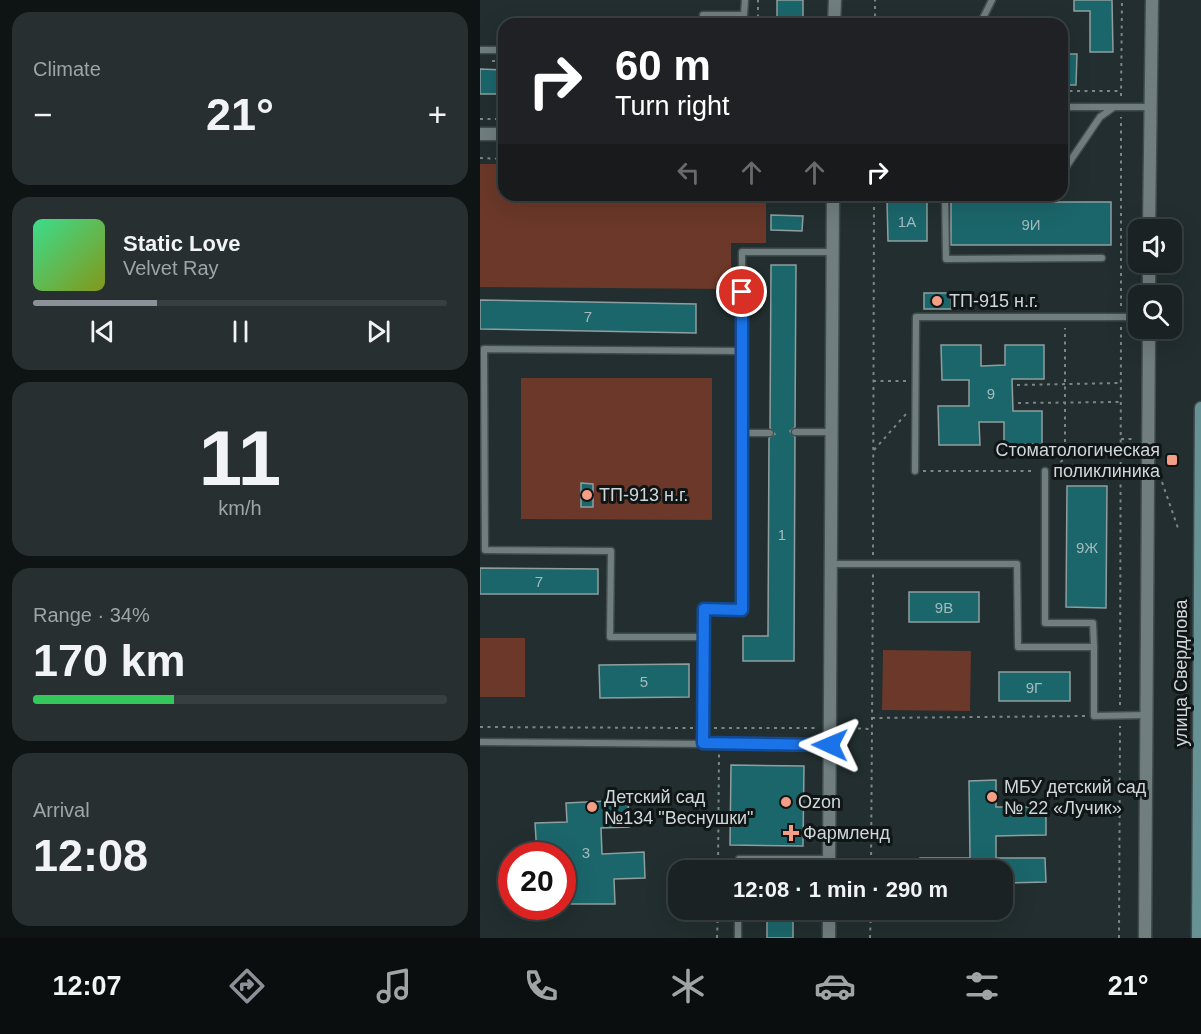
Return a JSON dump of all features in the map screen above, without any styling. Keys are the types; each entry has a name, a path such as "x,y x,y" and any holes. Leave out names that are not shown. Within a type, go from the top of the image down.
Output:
{"main road":[{"name":"улица Свердлова","path":"1197,938 1201,408"}],"street":[{"path":"834,0 834,18"},
{"path":"1149,219 1152,0"},
{"path":"480,134 498,134"},
{"path":"829,860 833,201"},
{"path":"1145,938 1149,339"},
{"path":"829,920 829,938"}],"lane":[{"path":"703,18 703,15 744,15 744,0"},
{"path":"983,18 992,0"},
{"path":"480,50 498,50"},
{"path":"1068,107 1149,107"},
{"path":"1068,164 1100,117 1118,107"},
{"path":"945,201 946,259 1102,258"},
{"path":"703,743 704,609 742,610 742,252 833,252"},
{"path":"915,471 916,317 1065,315 1128,317"},
{"path":"704,638 610,637 611,551 485,550 484,349 742,351"},
{"path":"795,432 832,432"},
{"path":"742,433 770,433"},
{"path":"1045,471 1045,623 1093,623 1094,716 1146,715"},
{"path":"831,564 1017,564 1017,647 1094,647"},
{"path":"480,742 830,745"},
{"path":"739,860 757,860"},
{"path":"738,920 738,938"}],"path":[{"path":"875,0 875,18"},
{"path":"1119,938 1121,317 1118,107 1121,91 1122,0"},
{"path":"1068,91 1121,91"},
{"path":"480,119 498,119"},
{"path":"480,158 498,159"},
{"path":"871,860 874,201"},
{"path":"915,471 1045,471 1065,459 1065,315"},
{"path":"873,381 915,381"},
{"path":"1017,386 1120,383"},
{"path":"1018,403 1120,402"},
{"path":"873,451 916,403"},
{"path":"872,718 1094,716"},
{"path":"480,727 872,729"},
{"path":"718,860 719,743"},
{"path":"717,938 718,920"},
{"path":"870,938 871,920"}],"shaded area":[{"path":"480,164 498,164 498,201 766,201 766,243 731,243 731,289 480,287"},
{"path":"521,378 712,378 712,520 521,519"},
{"path":"480,638 525,638 525,697 480,697"},
{"path":"883,650 971,651 970,711 882,710"}],"building":[{"path":"777,0 803,0 803,18 777,18"},
{"path":"1074,0 1112,0 1113,52 1090,52 1090,11 1074,11"},
{"path":"1068,54 1077,54 1076,85 1068,85"},
{"path":"480,69 498,70 498,94 480,94"},
{"path":"887,201 927,201 927,241 888,241"},
{"path":"951,202 1111,202 1111,245 951,245"},
{"path":"771,215 803,216 802,231 771,230"},
{"path":"771,265 796,265 795,427 790,431 795,437 794,661 743,661 743,636 768,636 769,438 775,434 770,428"},
{"name":"ТП-915 н.г.","path":"924,293 951,293 951,309 924,309"},
{"path":"480,300 696,304 696,333 480,329"},
{"path":"941,345 981,345 981,366 1005,365 1005,345 1044,345 1044,379 1012,379 1013,411 1042,411 1042,444 1004,444 1004,422 979,422 980,445 939,445 938,406 969,406 969,380 942,380"},
{"name":"ТП-913 н.г.","path":"581,483 593,484 593,507 581,507"},
{"path":"1067,486 1107,486 1106,608 1066,607"},
{"path":"480,568 598,569 598,594 480,594"},
{"path":"909,592 979,592 979,622 909,622"},
{"path":"689,664 689,697 600,698 599,665"},
{"path":"999,672 1070,672 1070,701 999,701"},
{"path":"731,765 804,766 803,846 730,845"},
{"path":"996,780 996,807 1046,807 1046,835 996,836 996,858 1045,858 1046,882 1013,883 1013,860 920,860 920,858 970,858 969,781"},
{"name":"Детский сад №134 \"Веснушки\"","path":"628,800 629,827 601,828 602,854 644,852 645,878 614,879 615,904 576,904 576,842 536,842 535,823 567,822 566,803"},
{"path":"767,920 793,920 793,938 767,938"}],"place":[{"name":"ТП-915 н.г.","path":"937,301"},
{"name":"Стоматологическая поликлиника","path":"1172,460"},
{"name":"ТП-913 н.г.","path":"587,495"},
{"name":"МБУ детский сад № 22 «Лучик»","path":"992,797"},
{"name":"Ozon","path":"786,802"},
{"name":"Детский сад №134 \"Веснушки\"","path":"592,807"},
{"name":"Фармленд","path":"791,833"}],"route":[{"path":"742,292 742,610 704,609 703,743 830,745"}]}
